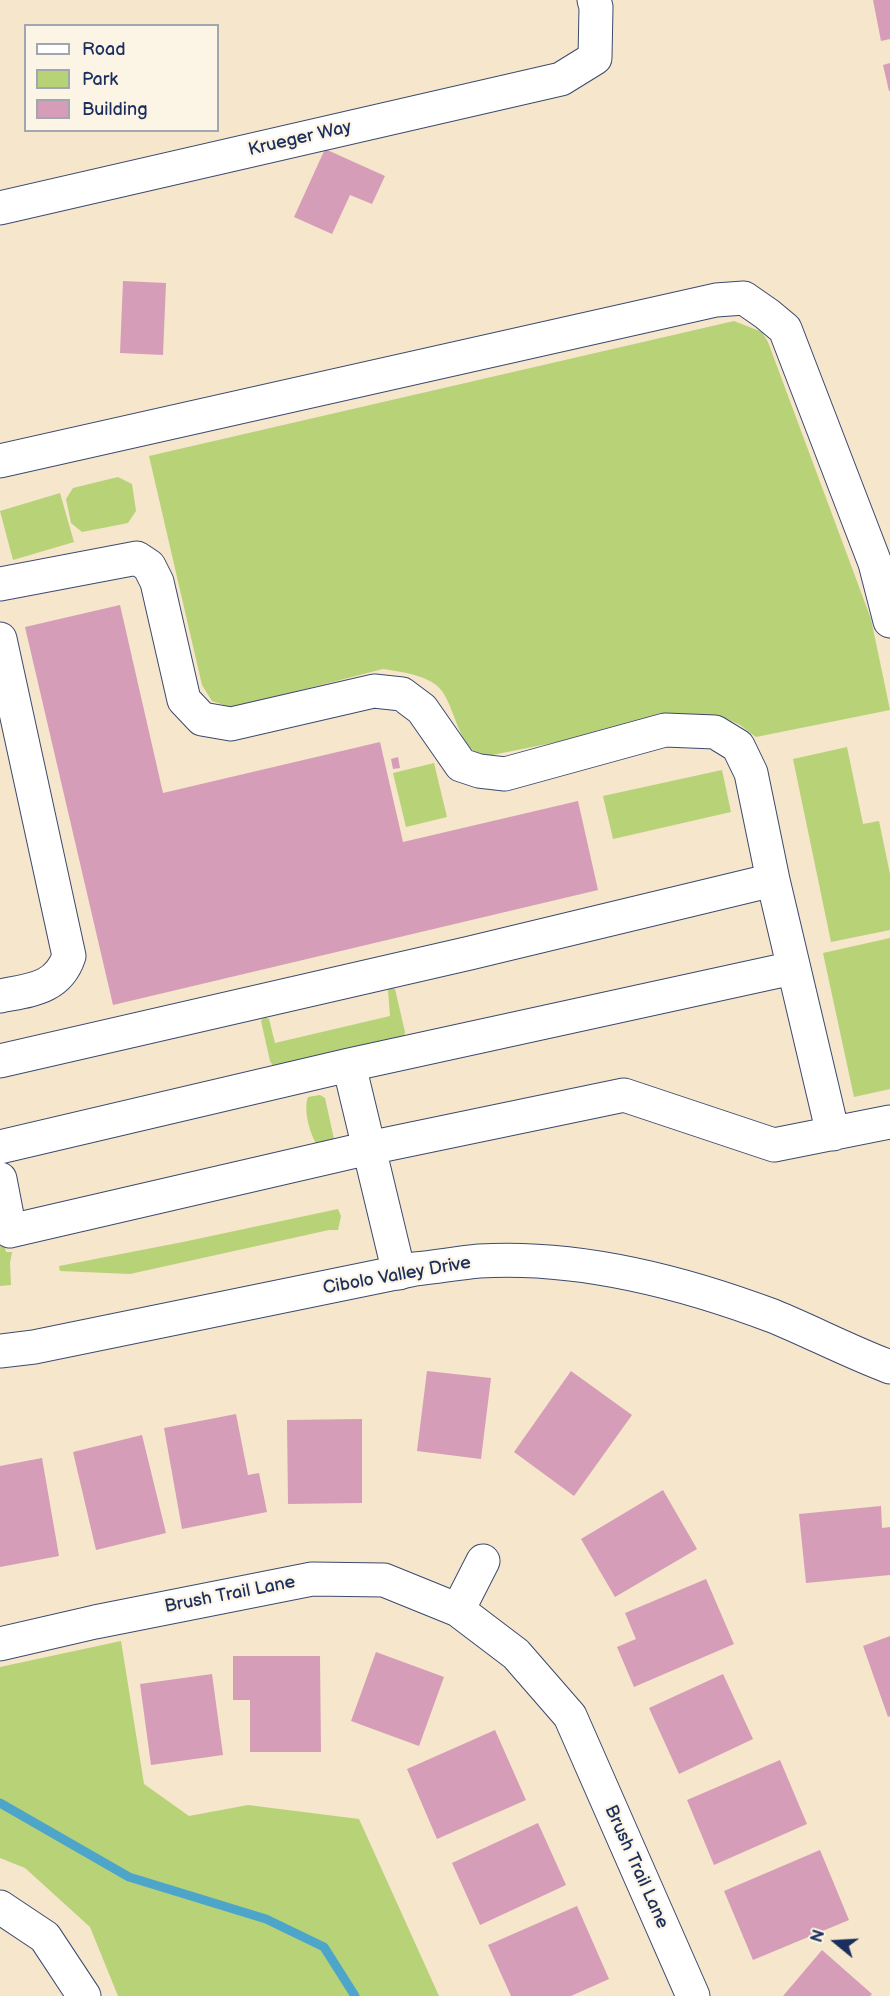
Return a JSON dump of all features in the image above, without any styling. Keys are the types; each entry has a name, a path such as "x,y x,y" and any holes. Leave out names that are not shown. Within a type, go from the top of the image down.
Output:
{"street":[{"name":"Krueger Way","path":"0,208 561,79 596,58 594,0"},
{"path":"0,461 716,300 744,298 785,329 875,563 890,621"},
{"path":"0,584 136,558 148,566 157,582 184,699 202,719 231,724 374,691 402,694 423,709 461,765 478,771 505,774 665,730 715,732 738,746 751,773 773,880 833,1134"},
{"path":"0,639 69,956 64,969 43,987 0,996"},
{"path":"0,1061 470,953 773,880"},
{"path":"0,1147 349,1065 793,968"},
{"path":"349,1065 399,1273"},
{"path":"0,1179 10,1231 369,1148 624,1095 774,1145 890,1122"},
{"name":"Cibolo Valley Drive","path":"0,1351 33,1347 399,1273 479,1261 550,1262 630,1273 708,1293 775,1317 890,1367"},
{"path":"458,1610 483,1561"},
{"name":"Brush Trail Lane","path":"0,1644 95,1622 312,1579 384,1580 458,1610 516,1654 570,1716 693,1996"},
{"path":"0,1907 45,1937 84,1996"}],"green space":[{"path":"734,321 762,332 768,342 871,619 890,710 756,737 740,725 719,715 693,715 494,755 483,755 475,752 463,738 442,691 430,681 407,673 383,669 232,708 212,701 202,685 149,456"},
{"path":"118,477 132,484 136,511 128,523 82,532 71,523 66,499 73,488"},
{"path":"60,493 74,542 13,560 0,511"},
{"path":"847,747 863,824 879,821 890,874 890,930 831,942 793,759"},
{"path":"434,763 447,817 406,827 393,773"},
{"path":"722,770 731,812 613,839 603,796"},
{"path":"890,938 890,1089 854,1097 823,953"},
{"path":"392,987 395,989 405,1032 404,1037 273,1066 261,1021 264,1017 269,1019 275,1043 390,1016 388,990"},
{"path":"320,1095 325,1098 334,1139 318,1146 310,1129 306,1108 308,1097"},
{"path":"338,1209 341,1216 338,1230 329,1230 130,1274 60,1271 59,1266"},
{"path":"0,1228 6,1252 12,1252 11,1285 0,1286"},
{"path":"121,1641 144,1784 189,1816 248,1805 359,1819 439,1996 118,1996 90,1927 25,1868 0,1858 0,1667"}],"building":[{"path":"873,0 890,0 890,39 881,41"},
{"path":"890,63 890,91 889,91 883,65"},
{"path":"325,149 385,176 372,204 350,195 332,234 294,217"},
{"path":"123,281 166,283 163,355 120,353"},
{"path":"120,605 163,793 380,742 403,842 578,801 598,890 113,1005 25,627"},
{"path":"398,757 400,768 393,769 391,759"},
{"path":"427,1371 491,1378 481,1459 417,1451"},
{"path":"571,1371 632,1415 574,1496 514,1452"},
{"path":"236,1414 248,1475 259,1473 267,1512 182,1529 164,1428"},
{"path":"362,1419 362,1503 288,1504 287,1420"},
{"path":"142,1435 166,1533 96,1550 73,1452"},
{"path":"42,1458 59,1556 0,1567 0,1466"},
{"path":"663,1490 697,1549 615,1597 581,1539"},
{"path":"881,1506 882,1528 890,1527 890,1575 806,1583 799,1514"},
{"path":"706,1579 734,1644 634,1687 617,1647 636,1639 625,1613"},
{"path":"890,1636 890,1716 888,1717 863,1646"},
{"path":"376,1652 444,1677 419,1746 351,1721"},
{"path":"233,1656 320,1656 321,1752 250,1752 250,1700 233,1700"},
{"path":"212,1674 223,1755 151,1765 140,1684"},
{"path":"723,1674 753,1739 679,1774 649,1708"},
{"path":"495,1730 526,1800 437,1839 407,1769"},
{"path":"780,1760 807,1824 714,1865 687,1800"},
{"path":"538,1823 566,1885 480,1925 452,1863"},
{"path":"820,1850 849,1920 753,1960 724,1891"},
{"path":"577,1906 609,1979 571,1996 511,1996 488,1945"},
{"path":"822,1950 872,1994 870,1996 783,1996"}],"waterway":[{"path":"0,1803 129,1877 266,1919 324,1947 355,1996"}]}
